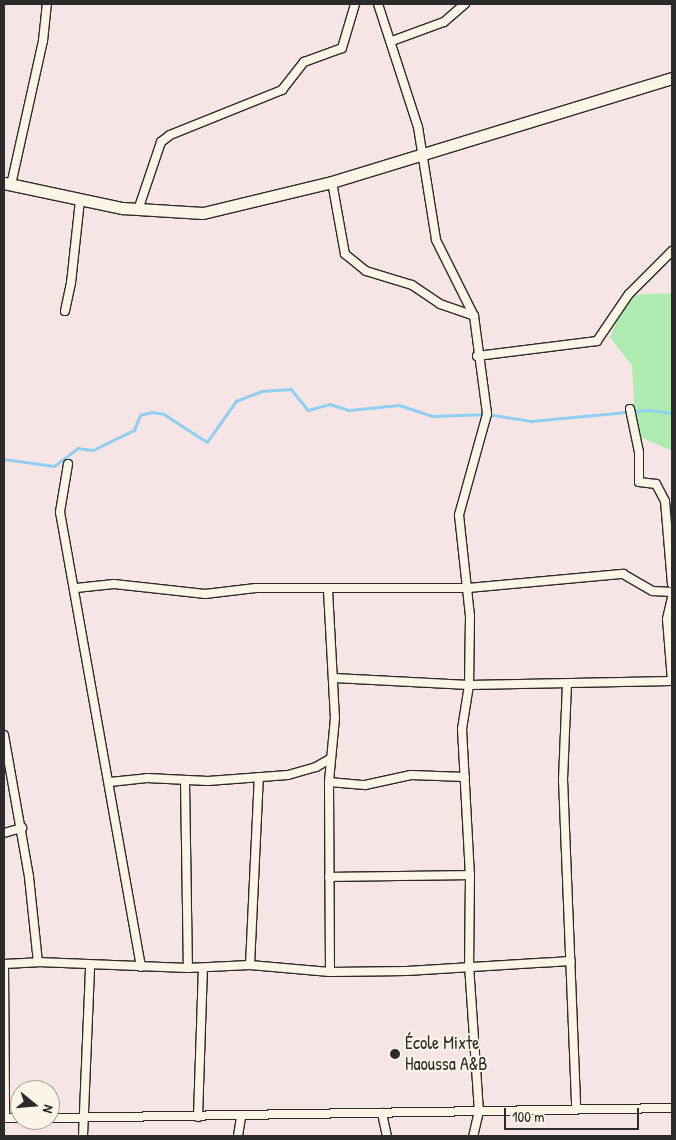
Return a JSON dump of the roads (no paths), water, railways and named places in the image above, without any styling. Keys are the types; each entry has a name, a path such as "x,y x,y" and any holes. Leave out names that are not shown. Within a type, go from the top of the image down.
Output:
{"main road":[{"path":"8,184 80,200 138,210 202,213 332,182 672,78"}],"street":[{"path":"8,184 43,41 47,4"},
{"path":"138,210 161,142 170,135 282,90 304,62 342,48 355,4"},
{"path":"378,4 392,41 418,127 436,240 474,316 477,356 487,414 459,515 468,588 469,685 462,729 470,875 469,965 479,1111 473,1136"},
{"path":"392,41 444,22 465,4"},
{"path":"332,182 345,254 366,271 412,284 440,304 474,316"},
{"path":"65,311 72,283 80,200"},
{"path":"477,356 597,341 628,294 672,252"},
{"path":"630,409 639,452 639,482 656,484 665,500 672,584"},
{"path":"68,464 60,512 76,588 141,966"},
{"path":"76,588 114,584 205,594 256,588 328,590 468,588 623,574 653,591 672,592"},
{"path":"328,590 335,718 329,782 330,972"},
{"path":"334,678 469,685 672,681 667,620 672,598"},
{"path":"567,684 562,778 576,1108"},
{"path":"4,735 22,828 38,962"},
{"path":"110,782 148,778 185,781 288,775 316,768 330,759"},
{"path":"329,782 365,785 411,775 465,777"},
{"path":"250,965 259,777"},
{"path":"185,781 188,968"},
{"path":"4,833 22,828"},
{"path":"329,877 470,875"},
{"path":"5,1118 4,964 38,962 90,966 188,968 250,965 330,972 407,971 469,965 571,961"},
{"path":"83,1136 90,966"},
{"path":"198,1117 202,968"},
{"path":"60,1118 241,1117 576,1108 672,1108"},
{"path":"382,1113 387,1136"},
{"path":"238,1136 241,1117"}],"waterway":[{"path":"4,459 54,466 78,448 93,450 134,430 140,415 152,412 164,414 207,442 236,401 262,391 291,389 308,410 330,404 349,410 399,405 432,416 487,414 531,421 650,410 672,413"}],"place":[{"name":"École Mixte Haoussa A&B","path":"395,1054"}]}
